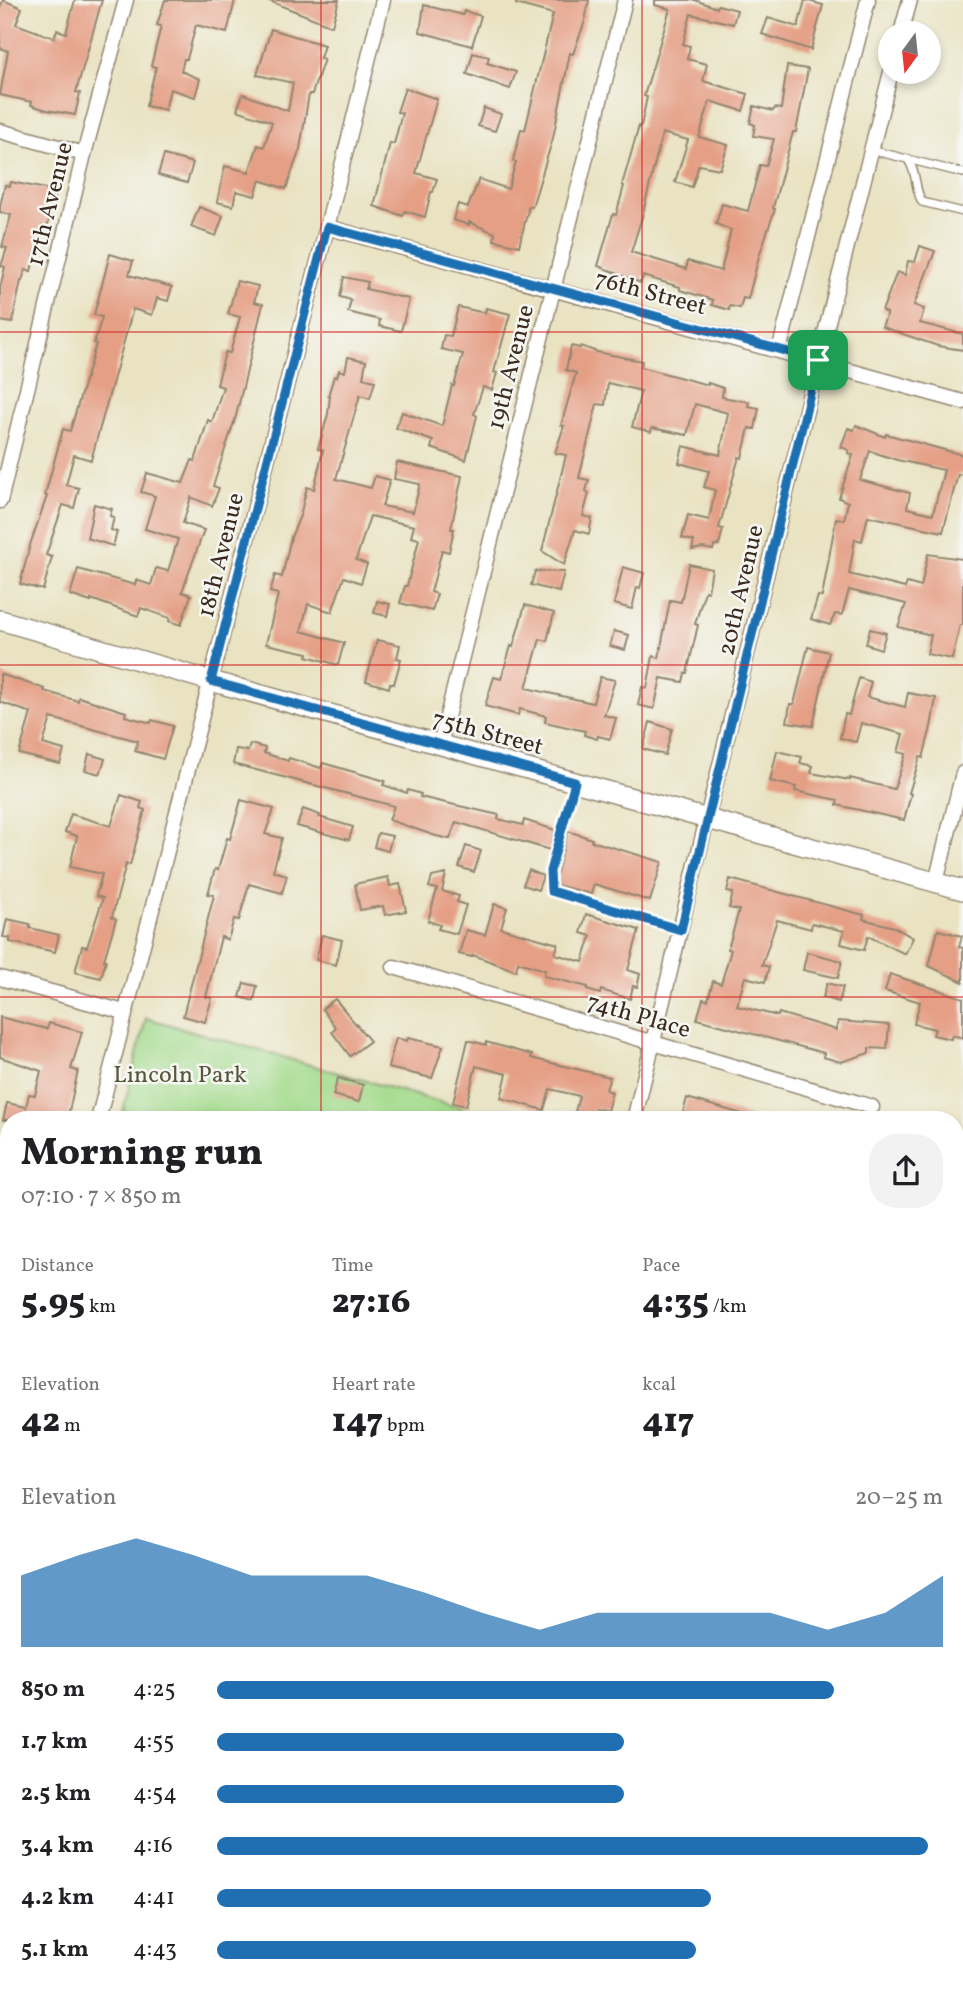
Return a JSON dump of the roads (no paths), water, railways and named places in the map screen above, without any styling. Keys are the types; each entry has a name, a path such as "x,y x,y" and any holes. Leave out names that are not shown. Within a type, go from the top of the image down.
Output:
{"street":[{"name":"17th Avenue","path":"0,501 84,154 126,0"},
{"name":"18th Avenue","path":"100,1111 383,0"},
{"name":"19th Avenue","path":"440,745 625,0"},
{"path":"779,351 868,0"},
{"path":"904,21 910,0"},
{"name":"20th Avenue","path":"636,1111 818,360 888,84"},
{"path":"0,131 84,154"},
{"name":"76th Street","path":"327,227 963,402"},
{"name":"75th Street","path":"0,620 963,890"},
{"path":"936,882 963,774"},
{"name":"74th Place","path":"394,967 872,1107"},
{"path":"0,978 124,1012"}],"lane":[{"path":"871,150 963,173"},
{"path":"909,161 916,173 917,193 922,202 963,212"},
{"path":"575,782 550,871 551,891 681,930"}],"park label":[{"name":"Lincoln Park","path":"180,1074"}]}
